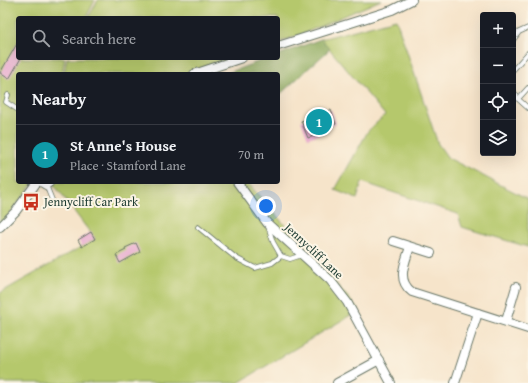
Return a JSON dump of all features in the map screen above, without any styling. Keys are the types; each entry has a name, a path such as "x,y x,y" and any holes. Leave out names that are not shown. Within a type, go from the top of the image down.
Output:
{"street":[{"path":"280,45 392,10 412,0"},
{"path":"200,72 236,60"},
{"path":"0,227 16,211 36,184"},
{"name":"Jennycliff Lane","path":"238,184 267,223 330,280 347,302 391,383"},
{"path":"393,241 431,253"},
{"path":"410,247 402,272 402,280 406,288 412,292 528,329"},
{"path":"506,321 516,287"},
{"path":"455,383 478,313"},
{"path":"337,383 379,360"}],"lane":[{"path":"516,36 519,32 528,28"},
{"path":"516,67 528,53"},
{"path":"518,99 528,88"},
{"path":"8,95 6,102 16,109"},
{"path":"516,95 528,108"},
{"path":"46,184 52,200"},
{"path":"267,223 273,242 281,256 290,259 302,255"},
{"path":"198,227 236,258 255,268 272,264 281,256"}],"green space":[{"path":"0,0 95,0 87,16 16,16 16,60 65,60 62,72 16,72 16,184 32,184 0,226"},
{"path":"98,0 381,0 280,42 280,16 89,16"},
{"path":"396,19 438,144 448,158 528,199 528,247 462,227 458,214 362,182 357,199 335,190 368,131 385,115 321,39"},
{"path":"321,39 330,49 280,94 280,72 230,72 263,60 280,60 280,54"},
{"path":"67,60 227,60 193,72 64,72"},
{"path":"54,184 249,184 359,310 238,383 0,383 0,317 2,318 0,313 0,293 95,239"}],"building":[{"path":"16,45 16,60 20,60 9,79 0,73"},
{"path":"331,110 336,124 318,130 320,134 308,138 301,121"},
{"path":"91,232 95,239 82,247 78,240"},
{"path":"136,243 140,252 120,263 116,255 126,250 125,248"}],"place":[{"name":"St Anne's House","path":"319,122"},
{"name":"Jennycliff Car Park","path":"31,202"}]}
